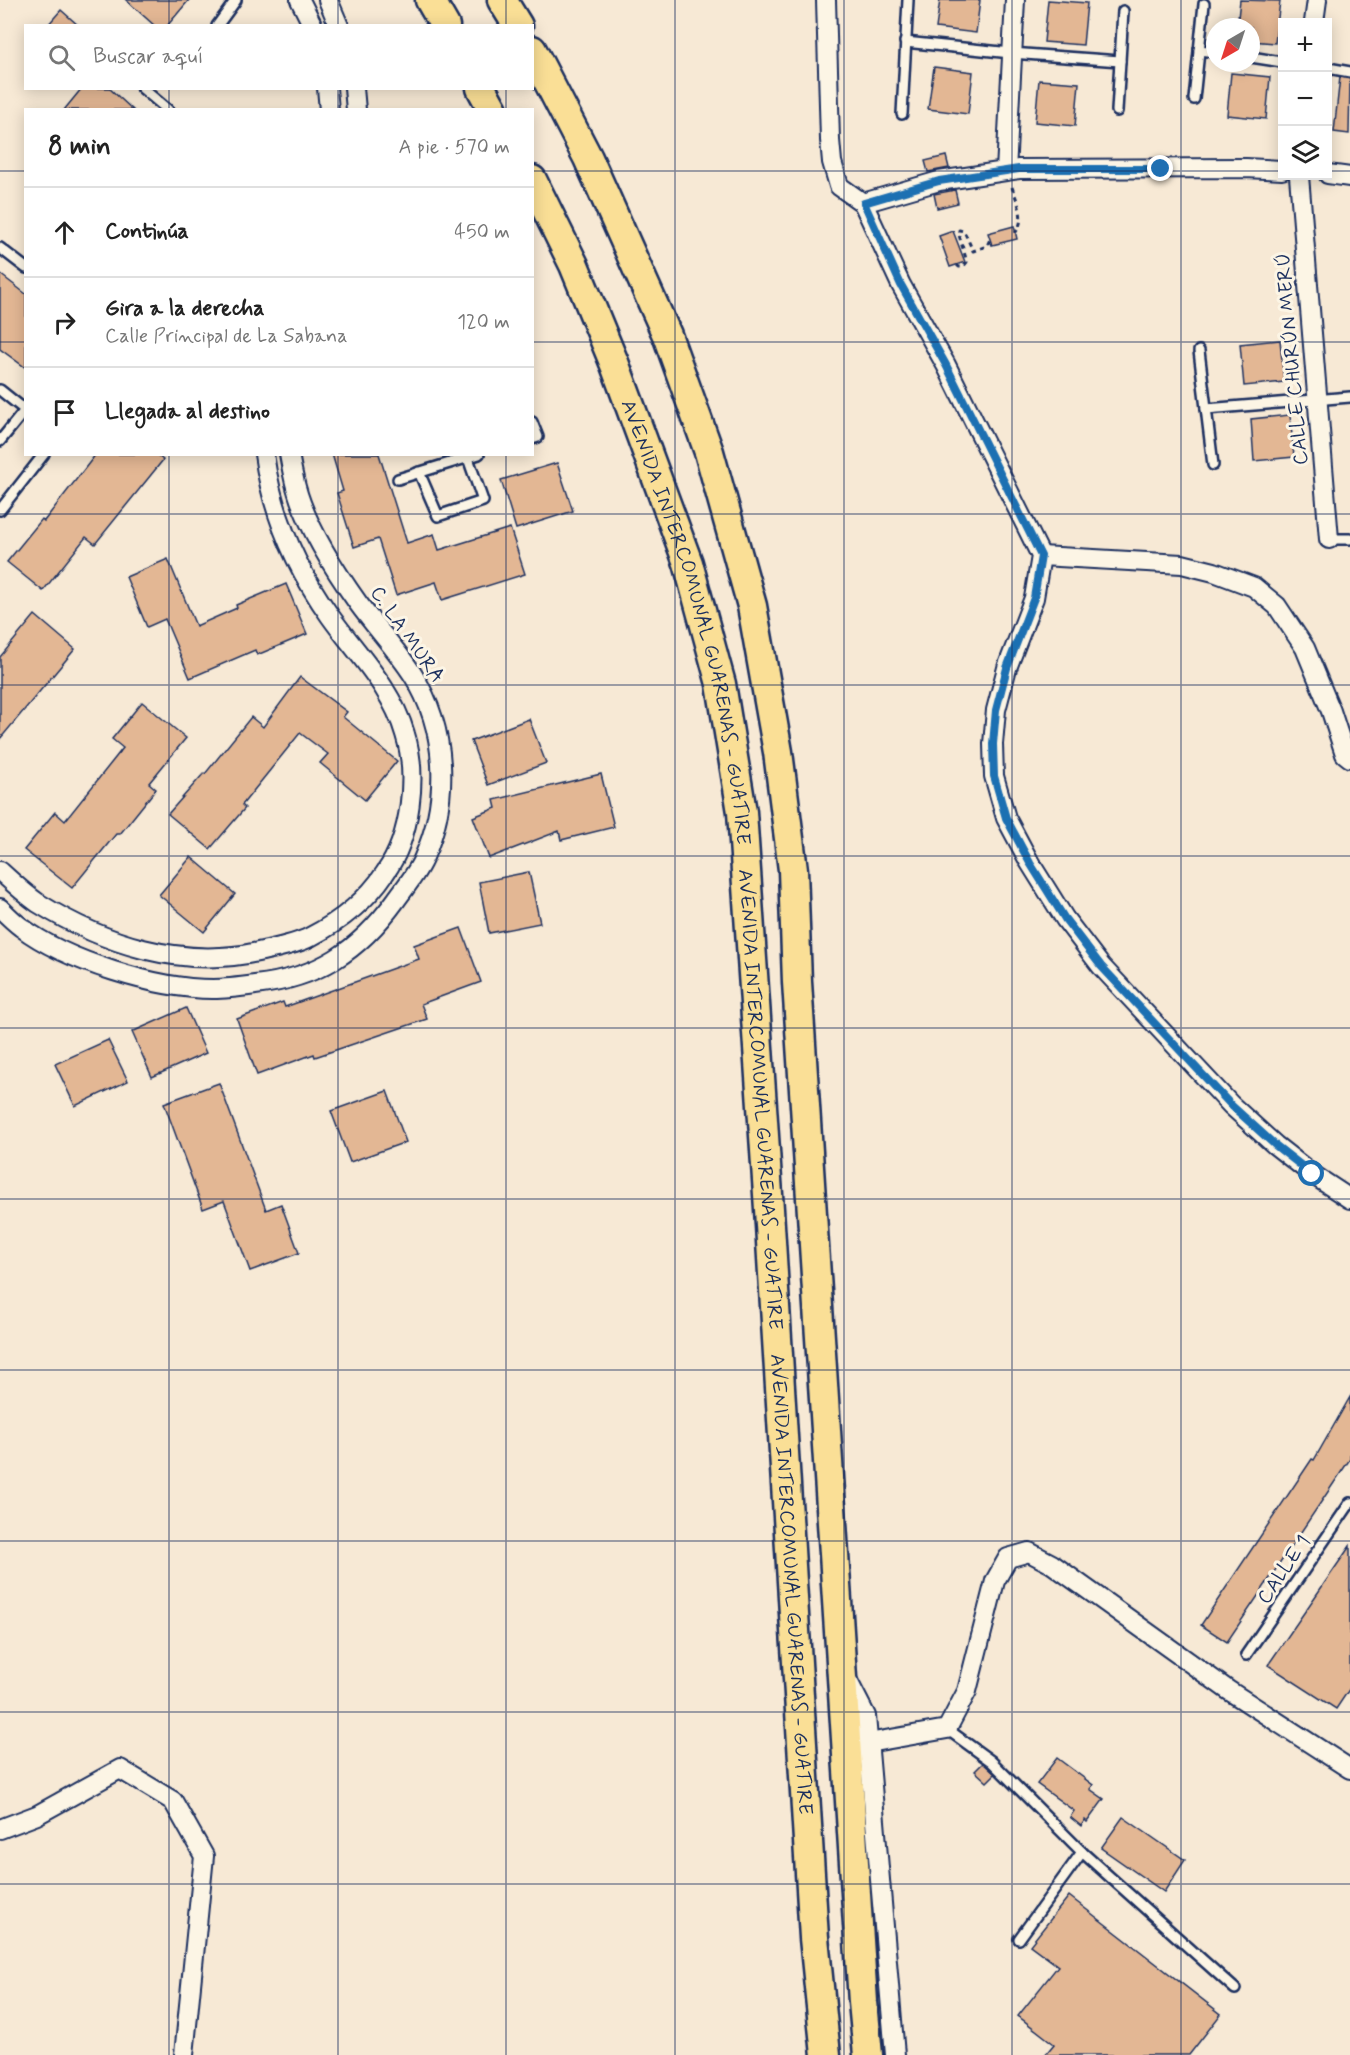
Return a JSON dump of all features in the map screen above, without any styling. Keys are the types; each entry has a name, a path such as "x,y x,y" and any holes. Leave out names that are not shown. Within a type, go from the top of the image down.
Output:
{"highway":[{"path":"430,0 444,24"},
{"path":"502,0 517,24"},
{"name":"AVENIDA INTERCOMUNAL GUARENAS - GUATIRE","path":"534,54 588,158 667,335 708,452 752,606 778,752 793,870 796,982 862,2001 868,2055"},
{"path":"482,90 492,108"},
{"name":"AVENIDA INTERCOMUNAL GUARENAS - GUATIRE","path":"534,184 574,265 611,355 688,563 721,684 742,812 814,1938 826,2055"}],"street":[{"path":"300,0 312,24"},
{"path":"328,0 338,24"},
{"path":"826,0 830,140 832,162 839,186 864,203 901,285 946,365 1041,556 1034,598 1010,658 996,710 993,744 994,776 1006,818 1030,863 1065,919 1101,966 1232,1106 1284,1153 1350,1199"},
{"path":"1006,171 1014,0"},
{"path":"1315,18 1317,0"},
{"path":"327,90 329,108"},
{"path":"354,90 356,108"},
{"path":"864,203 939,181 1019,169 1278,170"},
{"path":"1332,175 1350,177"},
{"name":"CALLE CHURÚN MERÚ","path":"1299,180 1329,538"},
{"path":"0,871 36,902 90,931 122,944 159,953 204,957 241,956 309,938 362,901 386,872 399,847 410,805 412,768 405,734 390,699 367,663 331,618 301,572 268,484 264,456"},
{"name":"C. LA MURA","path":"0,908 22,928 86,961 159,982 213,989 275,983 311,972 340,957 365,938 387,913 413,876 424,858 438,818 442,781 439,741 427,702 413,675 358,603 313,529 296,489 289,456"},
{"path":"1041,556 1182,564 1214,572 1254,587 1277,606 1305,648 1331,711 1345,754 1350,758"},
{"path":"868,1743 946,1729 967,1691 995,1581 1008,1558 1029,1552 1052,1564 1228,1690 1350,1769"},
{"name":"AVENIDA INTERCOMUNAL GUARENAS - GUATIRE","path":"841,1666 866,1716 895,2055"},
{"path":"0,1829 37,1815 120,1769 173,1801 204,1856 184,2055"}],"lane":[{"path":"218,24 236,0"},
{"path":"902,114 908,0"},
{"path":"1194,99 1204,4"},
{"path":"1117,111 1123,11"},
{"path":"905,42 1120,62"},
{"path":"1199,50 1206,51"},
{"path":"1260,58 1278,61"},
{"path":"1332,69 1350,72"},
{"path":"144,90 166,108"},
{"path":"0,248 24,266"},
{"path":"1199,351 1213,465"},
{"path":"0,390 24,409"},
{"path":"1206,409 1350,397"},
{"path":"0,441 24,411"},
{"path":"0,510 42,456"},
{"path":"398,478 474,456"},
{"path":"419,472 438,516 483,501 468,458"},
{"path":"1329,538 1350,539"},
{"name":"CALLE 1","path":"1246,1655 1350,1503"},
{"path":"946,1729 991,1761 1082,1852 1235,1989"},
{"path":"1019,1938 1082,1852"}],"path":[{"path":"1006,171 1021,212 1021,226 1015,232"},
{"path":"957,265 963,267 967,262 959,230 964,231 973,251 987,246 990,239"}],"building":[{"path":"126,0 189,0 169,24 153,24"},
{"path":"940,0 980,0 976,33 936,28"},
{"path":"1048,0 1087,3 1083,45 1044,42"},
{"path":"1240,0 1280,1 1275,43 1260,42 1260,18 1238,18"},
{"path":"61,10 77,24 49,24"},
{"path":"934,67 973,72 968,114 928,109"},
{"path":"1231,73 1270,77 1266,119 1227,115"},
{"path":"1340,77 1350,79 1349,134 1334,132"},
{"path":"1039,80 1079,83 1075,126 1035,122"},
{"path":"80,90 111,90 131,108 66,108"},
{"path":"946,156 949,168 928,172 925,161"},
{"path":"955,190 958,203 937,208 934,194"},
{"path":"1014,226 1017,239 992,245 988,233"},
{"path":"953,231 965,262 950,267 939,236"},
{"path":"0,274 24,292 24,367 0,349"},
{"path":"1280,340 1284,382 1244,386 1240,344"},
{"path":"1290,415 1294,457 1254,461 1251,419"},
{"path":"94,456 158,456 163,460 95,544 86,537 43,591 7,562 42,519 44,521"},
{"path":"333,456 380,456 407,543 434,534 439,550 510,528 525,574 442,600 436,582 396,595 378,539 354,547 337,493 343,491"},
{"path":"557,463 573,511 516,529 501,480"},
{"path":"168,559 196,626 237,608 236,605 286,584 307,634 257,655 255,650 190,678 165,619 147,627 126,577"},
{"path":"35,615 75,649 0,739 0,657"},
{"path":"300,677 347,712 343,717 397,761 365,800 320,763 328,754 300,733 242,805 245,808 210,849 168,814 205,774 251,717 263,727"},
{"path":"142,702 186,738 149,783 156,789 72,888 24,850 55,812 65,821 123,748 112,739"},
{"path":"529,719 546,763 488,785 471,741"},
{"path":"601,774 614,827 561,840 559,831 489,858 473,817 496,808 494,800"},
{"path":"191,857 235,894 204,932 159,895"},
{"path":"529,872 540,923 489,933 479,882"},
{"path":"461,928 481,982 421,1004 427,1019 315,1057 314,1054 257,1075 237,1019 283,1002 285,1007 419,959 414,945"},
{"path":"186,1008 206,1053 152,1077 132,1032"},
{"path":"108,1040 128,1081 75,1106 55,1064"},
{"path":"219,1083 266,1210 281,1204 299,1253 250,1271 224,1201 203,1209 164,1103"},
{"path":"387,1091 406,1142 350,1162 331,1111"},
{"path":"1350,1397 1350,1459 1227,1642 1201,1625 1312,1459 1314,1460"},
{"path":"1350,1546 1350,1688 1336,1709 1268,1665"},
{"path":"1057,1758 1093,1785 1090,1789 1104,1799 1087,1822 1085,1820 1081,1826 1070,1817 1074,1811 1037,1784"},
{"path":"983,1763 995,1774 987,1782 975,1771"},
{"path":"1123,1817 1185,1860 1164,1892 1101,1848"},
{"path":"1069,1896 1221,2014 1189,2055 1045,2055 1054,2044 1018,2016 1058,1966 1030,1945"}],"route":[{"path":"1161,169 1019,169 939,181 864,203 901,285 946,365 1041,556 1034,598 1007,668 996,710 993,744 994,776 1006,818 1030,863 1077,938 1101,966 1232,1106 1275,1145 1312,1174"}]}
